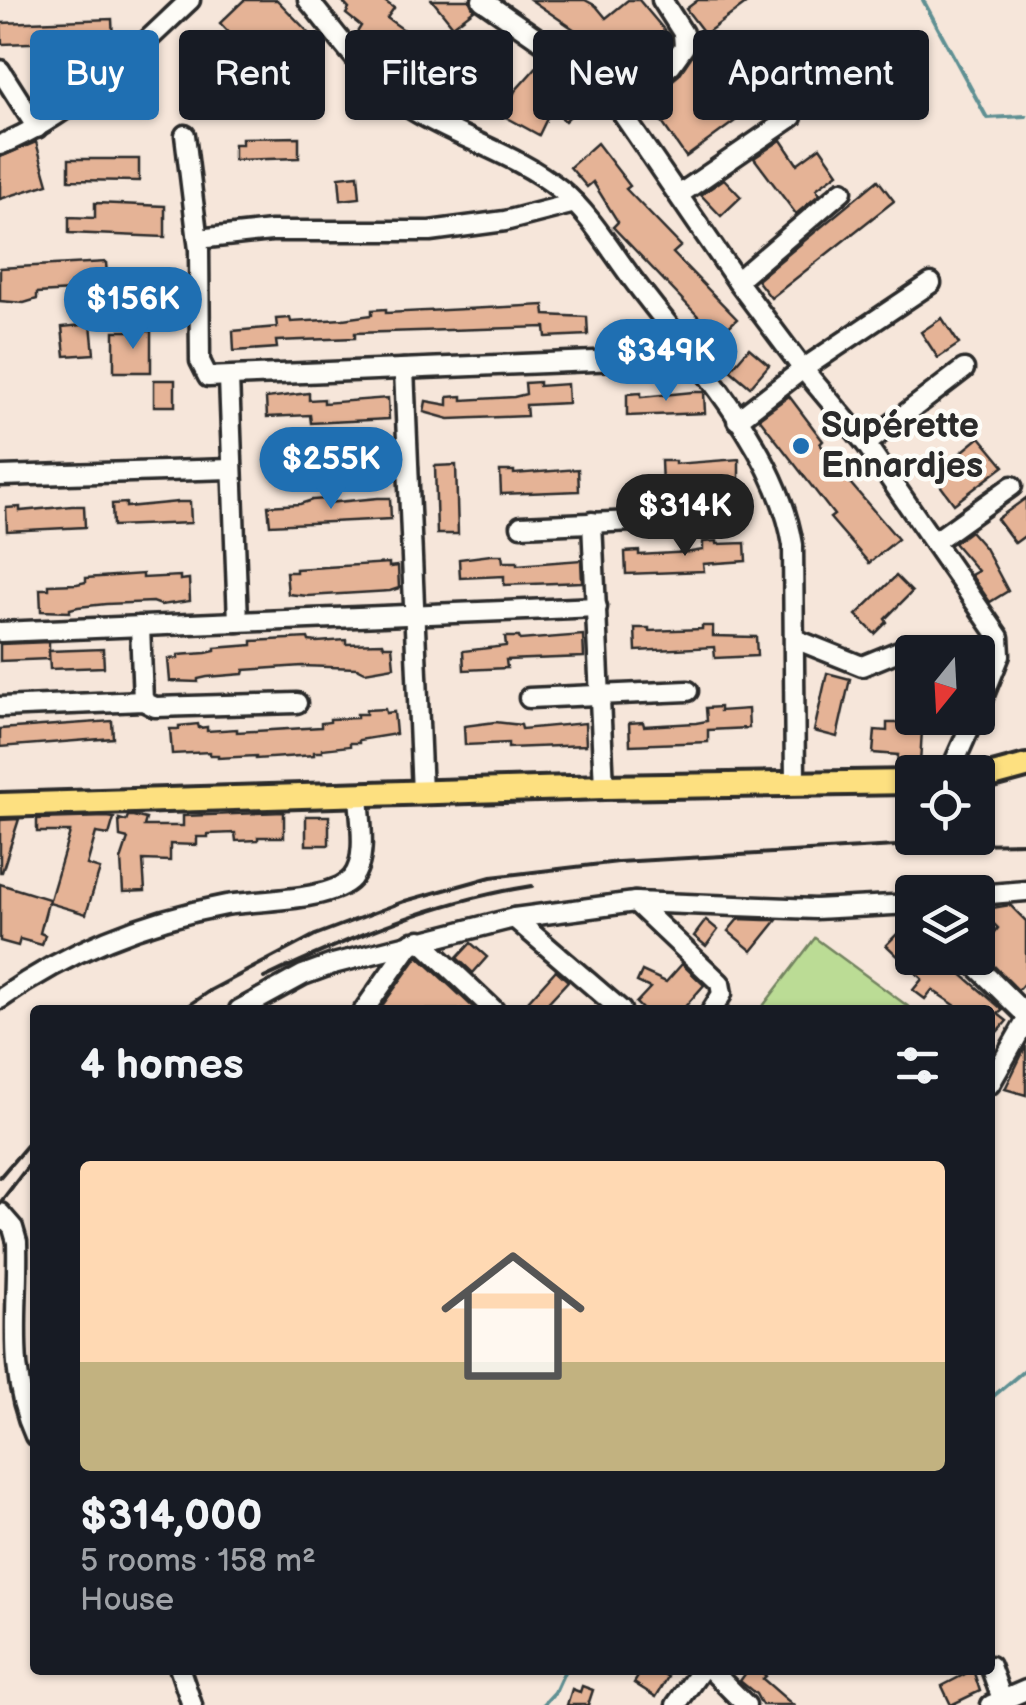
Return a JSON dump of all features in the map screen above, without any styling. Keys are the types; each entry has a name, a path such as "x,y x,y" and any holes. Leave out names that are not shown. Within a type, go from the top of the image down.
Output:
{"main road":[{"path":"995,774 1026,766"},
{"path":"0,806 895,782"}],"street":[{"path":"0,146 37,128 97,87 190,0"},
{"path":"308,0 394,98 540,175 574,203 691,357 766,465 786,510 793,545 795,783"},
{"path":"482,0 533,35"},
{"path":"662,0 683,33 684,47 673,60"},
{"path":"0,70 37,128"},
{"path":"627,120 737,280 803,369 866,444 999,636 1000,655 995,668"},
{"path":"680,194 788,120"},
{"path":"185,134 198,239 202,368 208,376 691,357"},
{"path":"737,280 842,190"},
{"path":"198,239 271,232 430,231 505,221 574,203"},
{"path":"736,420 803,369 932,283"},
{"path":"404,369 422,792"},
{"path":"866,444 964,369"},
{"path":"229,378 238,622"},
{"path":"325,470 408,468"},
{"path":"0,476 231,469"},
{"path":"934,542 1012,486"},
{"path":"521,526 680,519"},
{"path":"592,522 604,787"},
{"path":"0,632 597,607"},
{"path":"140,626 143,701"},
{"path":"794,638 862,666 895,652"},
{"path":"530,698 688,691"},
{"path":"0,707 143,701 155,707 297,703"},
{"path":"0,999 65,959 144,926 228,905 316,894 346,883 360,866 360,795"},
{"path":"995,893 1026,890"},
{"path":"248,1005 303,976 361,955 514,918 635,902 815,909 895,905"},
{"path":"635,902 720,982 722,994 715,1005"},
{"path":"514,918 614,1005"},
{"path":"368,1005 416,941"},
{"path":"416,941 488,1005"},
{"path":"984,975 1026,1018 995,1075"},
{"path":"0,1213 13,1228 18,1242 15,1362 30,1425"},
{"path":"182,1675 192,1705"},
{"path":"676,1705 698,1675"},
{"path":"716,1675 746,1705"},
{"path":"992,1675 996,1702 1026,1690"}],"green space":[{"path":"815,938 906,1005 764,1005"}],"building":[{"path":"244,0 277,0 306,30 227,30 220,23"},
{"path":"341,0 383,0 394,8 387,18 404,30 358,30 361,26 346,14 349,9"},
{"path":"432,0 469,0 474,10 453,26"},
{"path":"531,0 585,0 606,18 628,0 639,0 664,30 575,30"},
{"path":"698,0 751,0 710,30 702,30 686,9"},
{"path":"112,19 113,30 30,30 30,43 2,44 1,23"},
{"path":"693,54 693,120 737,120 686,157 660,120 673,120 673,80"},
{"path":"533,71 533,120 546,120 539,135 511,120 515,91"},
{"path":"299,137 299,158 234,160 234,144 242,144 242,138"},
{"path":"781,140 797,164 820,147 838,173 816,189 820,194 796,214 754,158"},
{"path":"36,142 48,184 0,199 0,157"},
{"path":"597,143 630,186 626,189 681,246 673,253 737,319 718,337 613,227 618,222 593,182 587,187 570,167"},
{"path":"69,159 139,159 139,181 69,180"},
{"path":"358,175 360,198 341,200 339,177"},
{"path":"724,179 741,197 721,216 701,195"},
{"path":"878,180 894,201 771,298 757,280"},
{"path":"95,203 165,206 165,237 69,233 69,217 95,218"},
{"path":"106,262 108,289 37,293 37,299 24,303 0,301 0,268"},
{"path":"544,305 545,315 587,317 588,335 546,337 545,327 355,333 355,338 276,341 277,348 234,351 233,331 277,327 276,319 343,319 386,309 386,313"},
{"path":"942,318 959,344 938,358 921,332"},
{"path":"91,324 94,354 65,356 62,327"},
{"path":"114,331 151,331 151,372 114,372"},
{"path":"749,348 769,365 750,387 730,370"},
{"path":"154,380 175,380 175,406 154,406"},
{"path":"539,382 539,386 567,384 568,403 526,405 527,416 449,419 424,412 426,401 448,405 448,397 514,397 526,394 525,383"},
{"path":"704,392 705,413 627,416 627,394 641,393 641,397"},
{"path":"309,393 309,400 324,399 324,403 388,398 389,419 311,423 310,415 267,417 266,398"},
{"path":"789,396 839,470 898,539 869,563 830,518 834,515 759,418"},
{"path":"980,437 1004,466 954,504 937,481 963,461 958,455"},
{"path":"739,459 739,481 662,484 661,461 675,464"},
{"path":"456,465 458,534 437,534 435,466"},
{"path":"578,469 579,491 501,494 500,471 514,474"},
{"path":"390,498 391,519 270,525 268,506"},
{"path":"1026,498 1026,535 1015,543 997,519"},
{"path":"190,502 191,523 113,526 112,504 126,503 126,507"},
{"path":"84,506 85,527 7,531 6,508 20,507 20,511"},
{"path":"970,531 985,548 1008,591 990,602 971,575 978,571 954,543"},
{"path":"703,542 745,543 746,561 703,564 704,571 626,574 625,552 691,552 703,550"},
{"path":"502,555 503,562 517,565 581,560 582,582 504,585 504,576 460,578 459,559"},
{"path":"389,563 389,567 398,566 399,588 390,591 288,594 286,572"},
{"path":"143,574 143,578 189,579 190,601 41,611 40,589 49,589 49,585"},
{"path":"896,576 912,592 875,634 856,615"},
{"path":"713,626 713,636 756,637 757,656 715,658 714,647 636,651 635,628 649,631"},
{"path":"583,635 584,657 506,660 507,668 464,670 463,651 506,646 505,637 520,640"},
{"path":"308,638 317,642 346,640 346,644 392,646 394,667 365,672 357,668 302,666 244,670 243,674 207,677 198,682 170,681 168,659 178,655 252,645 252,641"},
{"path":"49,642 49,659 0,661 0,644"},
{"path":"103,649 104,667 50,669 49,651"},
{"path":"827,673 850,679 837,737 814,731"},
{"path":"720,707 720,711 748,709 749,728 708,730 708,742 630,745 629,723 696,723 707,721 706,708"},
{"path":"385,709 386,713 394,712 396,734 322,749 314,755 256,759 218,758 210,752 172,754 170,729 179,726 198,724 199,728 207,727 207,731 237,732 321,727 330,719 357,718 366,710"},
{"path":"112,721 113,738 0,747 0,729"},
{"path":"495,722 521,725 522,729 585,723 586,745 465,745 464,726"},
{"path":"887,723 895,723 895,735 922,735 920,755 873,753 875,730 887,731"},
{"path":"284,812 284,837 236,841 235,833 208,834 197,837 197,845 170,844 170,861 143,860 145,891 123,892 121,860 128,839 120,837 119,819 126,821 133,816 146,819 144,826 183,826 183,816"},
{"path":"306,816 329,816 329,845 306,845"},
{"path":"114,818 109,835 96,833 87,865 100,869 86,914 49,903 70,832 37,832 37,819"},
{"path":"19,819 2,872 0,872 0,820"},
{"path":"0,884 49,899 40,933 45,935 42,945 20,939 18,946 0,941"},
{"path":"1010,905 1026,921 1026,981 1018,990 995,967 995,908"},
{"path":"738,919 777,920 752,951 728,931"},
{"path":"706,920 718,930 706,946 694,936"},
{"path":"895,936 895,954 886,945"},
{"path":"471,943 487,957 473,973 457,958"},
{"path":"418,956 471,1005 383,1005"},
{"path":"682,964 704,985 686,1005 636,1003 650,988 637,982 642,971 666,982"},
{"path":"556,970 568,981 546,1005 524,1005"},
{"path":"918,975 963,975 1003,1010 998,1014 1007,1021 995,1034 995,1005 954,1005 932,990 925,999 913,990 922,979"},
{"path":"1026,1046 1026,1095 1005,1089"},
{"path":"639,1675 668,1677 656,1697 634,1683"},
{"path":"744,1675 765,1675 763,1679 793,1705 762,1705 756,1694 740,1681"},
{"path":"963,1675 975,1675 980,1691 951,1705 942,1686"},
{"path":"582,1686 593,1690 588,1705 567,1705 572,1689 580,1692"}],"waterway":[{"path":"923,0 987,118 1026,116"},
{"path":"995,1395 1026,1369"},
{"path":"543,1705 563,1675"}],"railway":[{"path":"189,1005 315,935 405,901 491,877 618,862 914,845 1026,843"},
{"path":"264,978 395,922 462,901 532,886"},
{"path":"0,1177 30,1142"},
{"path":"0,1203 30,1164"}],"place":[{"name":"Supérette Ennardjes","path":"801,446"}]}
